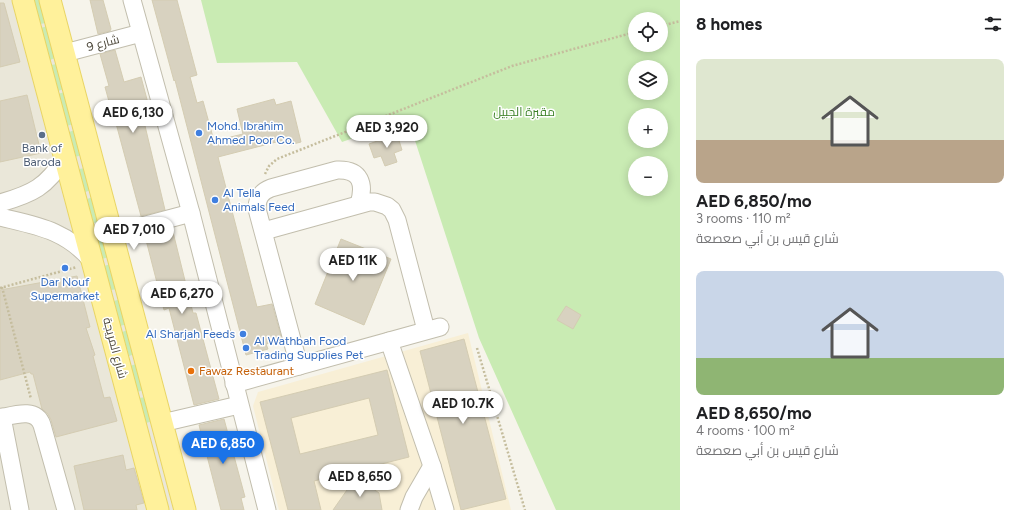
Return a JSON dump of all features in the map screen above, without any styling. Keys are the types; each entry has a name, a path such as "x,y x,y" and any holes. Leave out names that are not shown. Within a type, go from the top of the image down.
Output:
{"main road":[{"name":"شارع المريجة","path":"22,0 158,510"},
{"path":"50,0 185,510"},
{"path":"150,480 158,472 164,472 167,474 179,510"}],"street":[{"path":"132,0 191,213 267,510"},
{"name":"شارع 9","path":"65,53 141,33"},
{"path":"0,202 23,196 33,191 51,176 65,157"},
{"path":"299,366 257,209 258,197 262,192 271,188 337,170 345,170 352,172 357,176 361,183 363,190 359,204"},
{"path":"234,384 433,329 395,215 382,203 369,202 359,204 264,231"},
{"path":"112,234 191,213"},
{"path":"0,217 56,232 78,246 92,262"},
{"path":"389,341 432,466 445,510"},
{"path":"162,423 239,405"},
{"path":"20,510 1,417 26,413 35,415 42,425 66,510"},
{"path":"409,510 414,497 432,466"}],"path":[{"path":"668,25 680,22"},
{"path":"262,192 263,179 266,172 269,166 277,159 512,66 628,34"},
{"path":"35,415 1,287 92,262"},
{"path":"477,348 525,510"}],"shaded area":[{"path":"0,0 43,0 177,510 0,510"},
{"path":"468,333 511,510 279,510 253,406 258,392"}],"green space":[{"path":"33,0 40,0 46,23 40,24"},
{"name":"مقبرة الجبيل","path":"201,0 680,0 680,510 556,510 479,338 408,119 342,142 297,62 217,63"},
{"path":"47,26 55,58 50,60 41,28"},
{"path":"57,64 64,89 58,91 51,65"},
{"path":"65,92 73,124 67,126 58,94"},
{"path":"75,130 82,155 75,157 69,132"},
{"path":"85,168 92,190 85,192 79,169"},
{"path":"93,197 100,222 93,223 87,199"},
{"path":"102,231 109,257 102,259 95,233"},
{"path":"111,264 118,289 111,290 104,266"},
{"path":"121,299 127,324 120,326 114,301"},
{"path":"128,330 135,354 129,356 122,332"},
{"path":"136,364 144,390 137,392 130,366"},
{"path":"146,397 153,421 146,423 139,398"}],"building":[{"path":"90,0 103,0 111,29 110,31 98,34"},
{"path":"152,0 177,0 197,75 190,77 197,103 203,101 214,141 243,134 237,109 274,99 276,105 291,101 301,142 289,145 288,139 218,157 257,307 272,304 282,340 266,344 268,349 246,355 175,80 174,81"},
{"path":"0,3 4,3 20,62 0,67"},
{"path":"115,50 124,82 141,77 149,107 141,109 165,210 141,216 105,87 109,86 100,54"},
{"path":"27,95 41,153 0,162 0,101"},
{"path":"397,134 402,150 394,153 397,162 385,166 381,156 374,158 369,144"},
{"path":"172,228 193,313 196,313 219,399 194,405 169,308 164,310 145,236"},
{"path":"341,239 391,259 364,325 315,304"},
{"path":"77,276 90,327 86,328 95,355 93,356 104,398 110,397 117,421 56,437 48,414 42,409 33,374 30,372 0,380 0,290"},
{"path":"566,306 581,315 573,329 557,320"},
{"path":"464,339 506,499 461,510 420,351"},
{"path":"387,370 409,457 314,481 321,510 288,510 260,402","holes":["369,398 378,435 300,454 291,418"]},
{"path":"224,419 245,497 241,498 244,510 221,510 199,425"},
{"path":"123,455 126,470 134,468 144,503 136,505 137,510 84,510 74,466"},
{"path":"356,477 379,493 382,510 333,510"}],"place":[{"name":"Mohd. Ibrahim Ahmed Poor Co.","path":"199,133"},
{"name":"Bank of Baroda","path":"42,135"},
{"name":"Al Tella Animals Feed","path":"215,200"},
{"name":"Dar Nouf Supermarket","path":"65,268"},
{"name":"Al Sharjah Feeds","path":"243,334"},
{"name":"Al Wathbah Food Trading Supplies Pet","path":"246,348"},
{"name":"Fawaz Restaurant","path":"191,371"}]}
